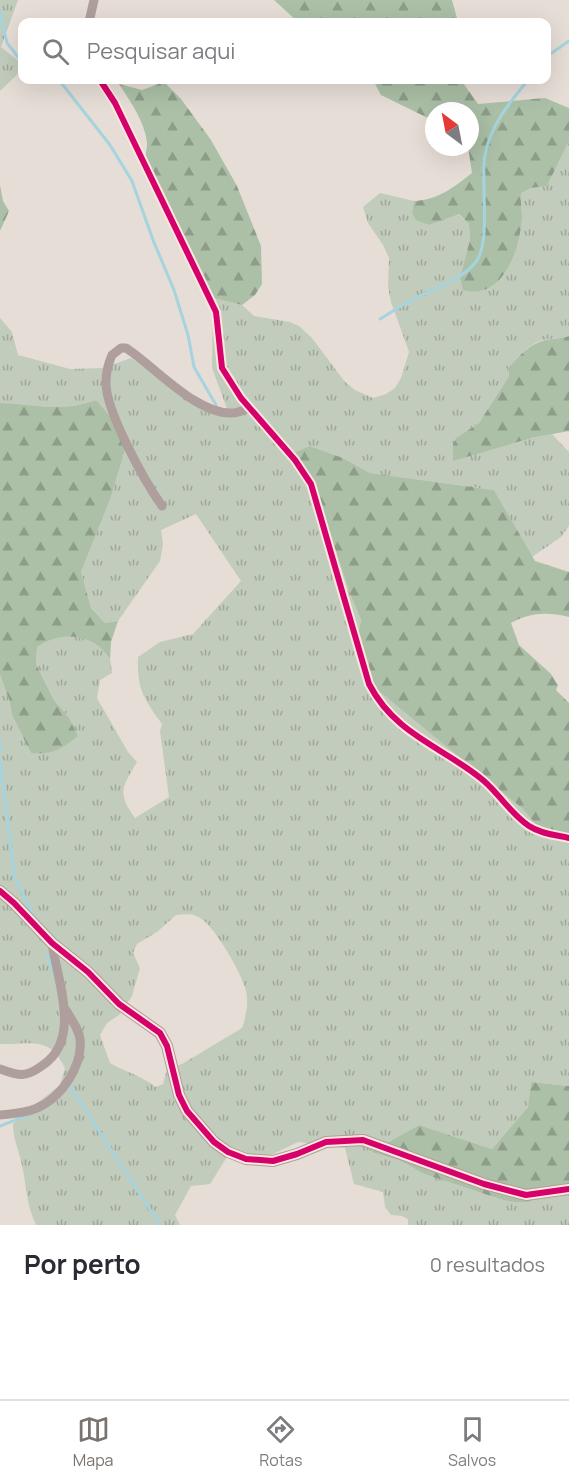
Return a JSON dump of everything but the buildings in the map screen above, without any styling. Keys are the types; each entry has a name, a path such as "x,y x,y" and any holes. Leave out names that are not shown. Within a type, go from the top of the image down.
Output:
{"street":[{"path":"90,18 94,0"},
{"path":"103,84 115,103 216,312 222,368 230,383 295,460 311,484 369,684 375,696 400,723 423,742 484,782 530,826 569,838"},
{"path":"162,506 147,484 112,408 106,382 112,355 117,350 126,348 181,391 220,412 232,413 250,408"},
{"path":"0,891 52,943 88,972 119,1004 160,1033 167,1047 179,1095 187,1111 214,1142 228,1152 246,1159 273,1161 327,1142 363,1140 484,1184 526,1195 569,1189"},
{"path":"0,1115 37,1108 53,1098 78,1062 80,1040 78,1031 66,1009 52,943"},
{"path":"0,1069 21,1076 50,1061 59,1050 66,1009"}],"green space":[{"path":"0,0 18,0 1,47 18,61 18,74 0,91"},
{"path":"274,0 452,0 457,18 294,18"},
{"path":"119,84 142,90 158,84 166,84 181,99 211,140 237,186 261,246 262,284 255,295 242,305 213,298 145,165 147,146 144,130 137,113"},
{"path":"375,84 464,84 477,102 425,102 425,117 381,95"},
{"path":"545,98 569,108 569,141 547,186 531,188 521,193 521,230 507,270 489,288 477,291 463,290 460,277 470,240 469,224 459,214 429,225 416,220 412,213 414,201 438,195 472,173 469,156 479,156 479,104"},
{"path":"569,141 569,336 543,340 522,354 508,368 509,376 479,423 456,438 531,438 552,434 569,452 569,526 561,537 532,557 494,490 370,473 343,458 310,446 314,497 329,531 361,620 357,640 523,809 545,836 569,838 569,1086 531,1082 528,1107 492,1149 419,1125 371,1152 401,1161 424,1174 503,1200 530,1200 569,1183 569,1225 408,1225 408,1219 391,1215 385,1207 383,1192 354,1184 345,1148 298,1142 265,1158 227,1157 210,1184 191,1186 175,1215 180,1225 36,1225 28,1201 13,1124 60,1085 65,1068 59,1058 46,1046 30,1043 0,1044 0,675 12,715 31,753 69,718 54,700 36,664 37,647 53,638 72,636 90,640 99,644 106,651 112,673 100,680 97,698 128,752 137,762 124,789 125,802 135,818 169,797 160,731 162,724 142,693 138,657 160,642 193,634 241,581 196,514 161,530 163,544 160,561 118,621 105,623 91,608 81,572 111,497 125,450 96,400 60,407 0,403 0,318 12,332 18,355 70,369 103,368 131,358 195,398 229,414 212,368 213,298 242,305 254,316 290,322 299,326 312,338 345,382 355,390 373,398 395,388 401,378 409,352 391,302 388,287 389,258 368,223 363,207 380,193 414,201 412,213 428,225 458,214 469,224 470,240 460,277 522,216 520,193 531,188 547,186","holes":["176,915 197,916 215,933 240,974 247,996 247,1010 242,1028 182,1064 167,1069 163,1084 156,1087 110,1063 100,1035 107,1023 119,1015 132,996 140,968 133,953 137,944 157,932"]},
{"path":"0,185 3,201 9,211 0,231"},
{"path":"569,336 569,431 531,438 453,461 453,445 456,438 479,423 509,376 508,368 512,363 535,344"},
{"path":"96,400 118,426 125,450 111,497 81,572 91,608 105,623 118,621 111,642 110,659 96,644 76,637 56,638 37,647 36,664 54,700 69,718 78,736 56,750 31,753 12,715 0,675 0,403 60,407"},
{"path":"310,446 343,458 370,473 494,490 535,561 569,572 569,617 539,614 511,623 519,645 551,674 558,685 556,690 569,703 569,838 545,836 523,809 374,687 357,640 361,620 329,531 314,497 287,456"},
{"path":"531,1082 569,1086 569,1183 528,1202 503,1200 424,1174 401,1161 371,1152 419,1125 492,1149 528,1107"}],"waterway":[{"path":"0,12 7,43 18,57"},
{"path":"551,54 569,41"},
{"path":"62,84 110,145 132,181 174,290 188,335 194,367 216,405"},
{"path":"380,319 411,300 462,275 475,263 483,242 484,166 488,144 502,115 525,84"},
{"path":"0,741 0,752"},
{"path":"0,760 14,875 33,915"},
{"path":"47,956 55,977"},
{"path":"68,1083 160,1225"},
{"path":"0,1126 28,1115"}],"cycle path":[{"path":"103,84 115,103 216,312 222,368 241,398 295,460 311,484 369,684 380,702 407,729 484,781 529,826 538,831 569,838"},
{"path":"0,891 52,943 88,972 119,1004 160,1033 167,1046 179,1095 187,1111 214,1142 228,1152 246,1159 273,1161 326,1142 363,1140 484,1184 526,1195 569,1189"}]}
